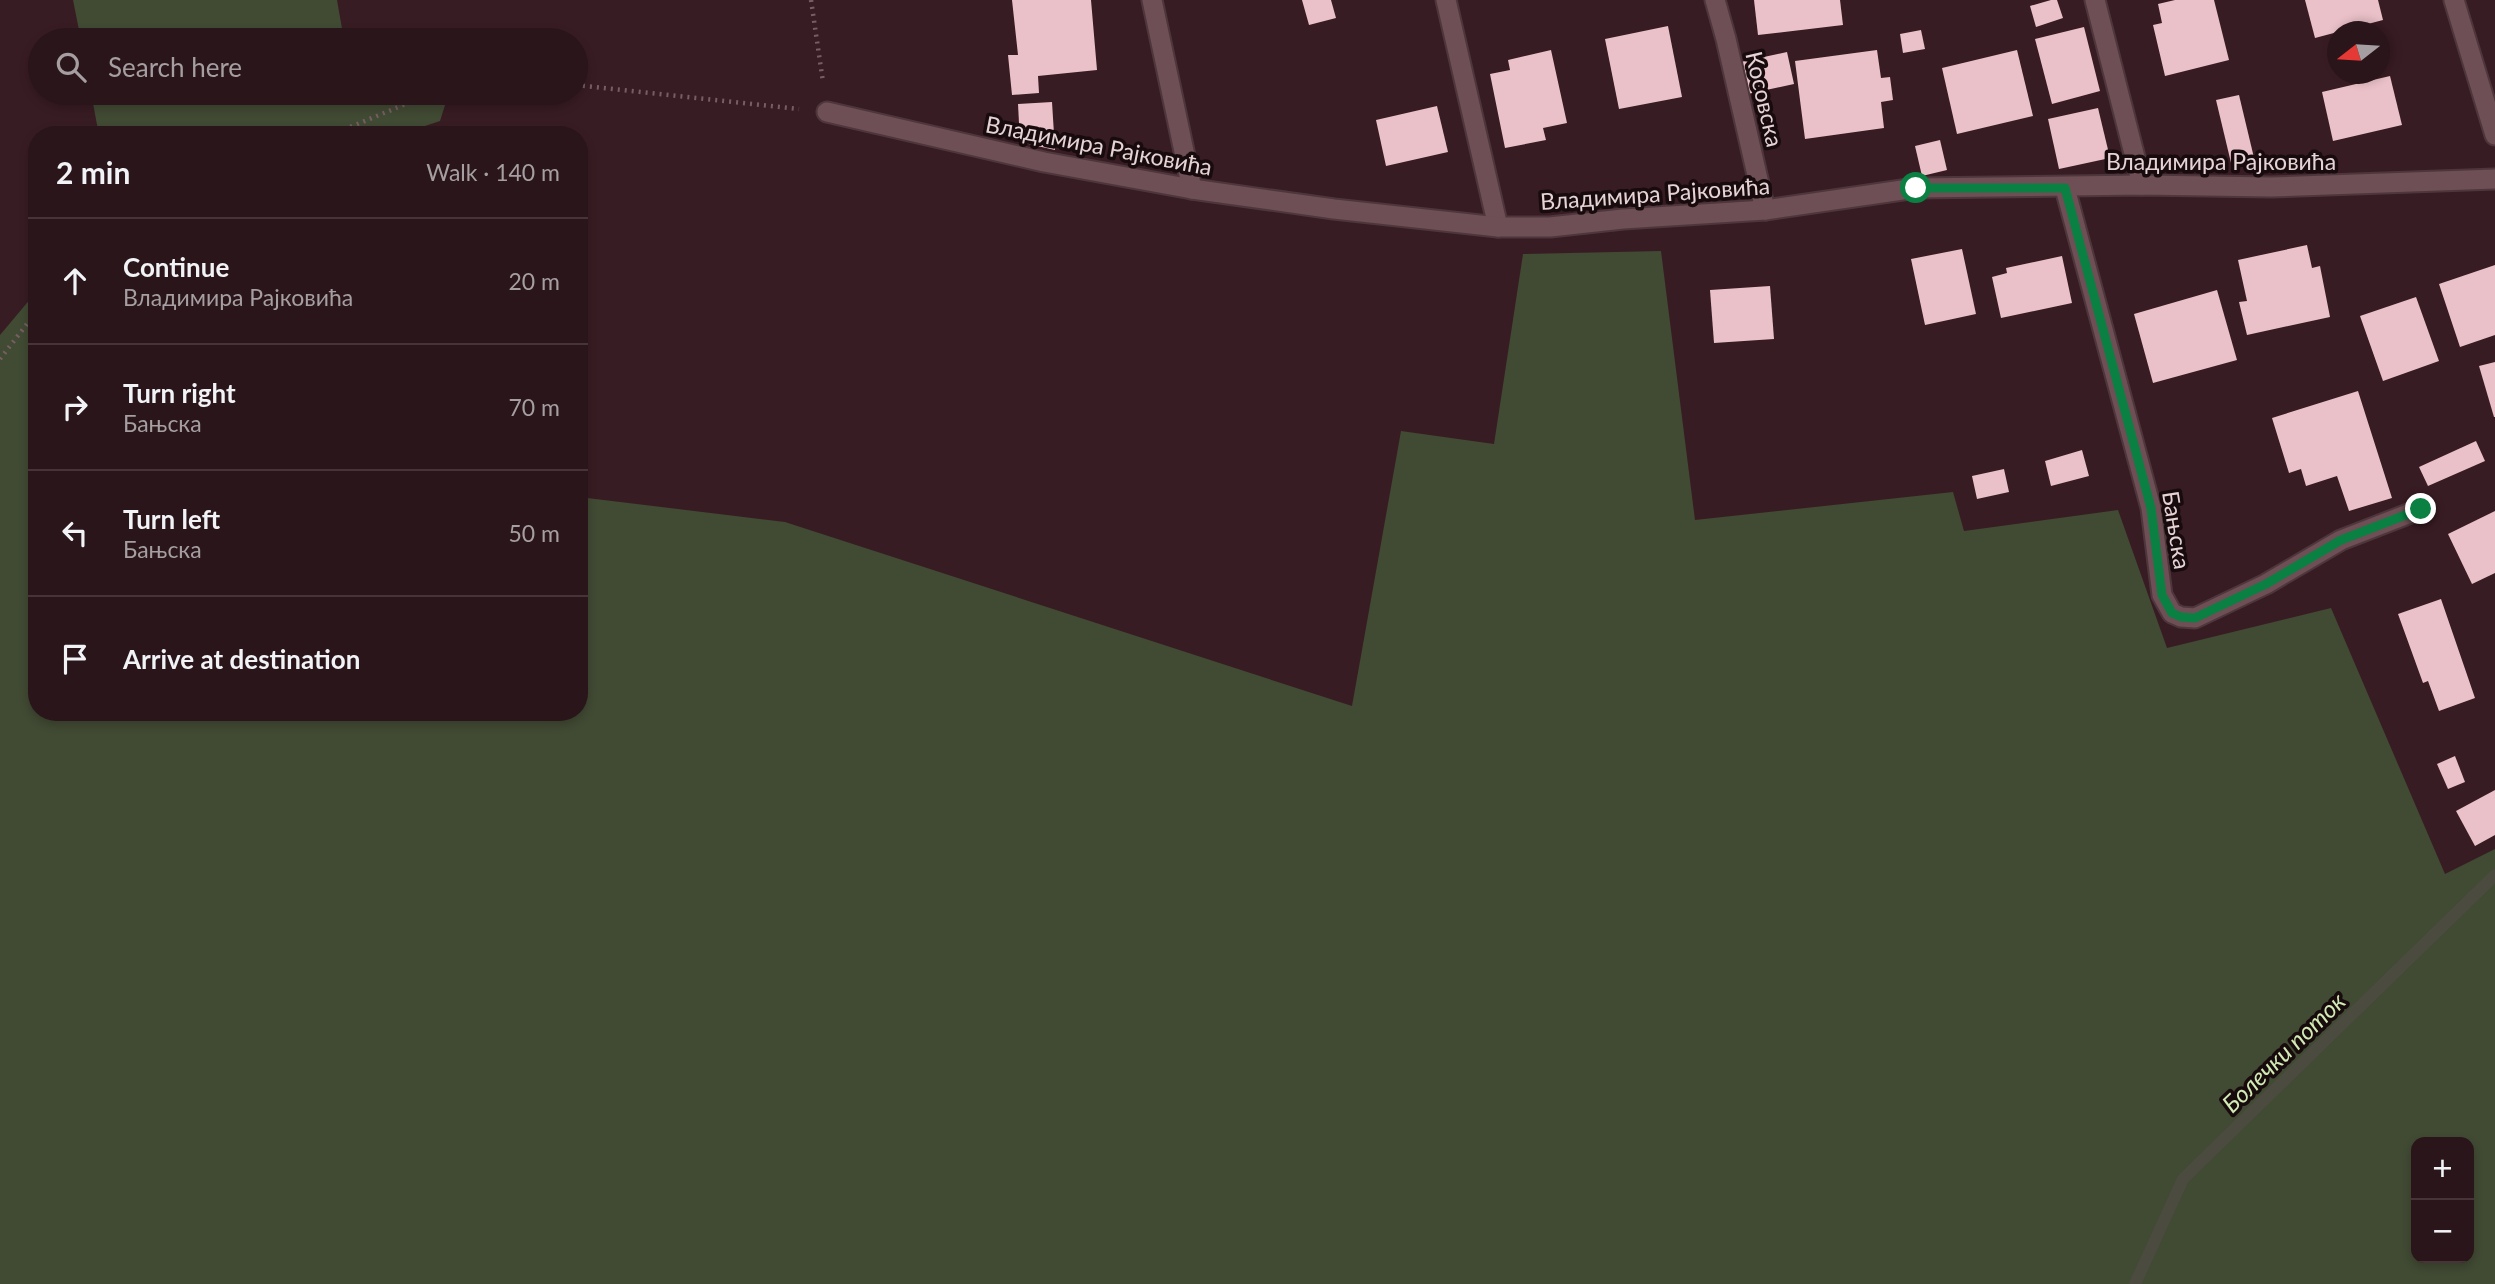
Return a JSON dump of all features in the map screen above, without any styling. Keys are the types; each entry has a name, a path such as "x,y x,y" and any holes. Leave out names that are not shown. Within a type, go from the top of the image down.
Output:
{"street":[{"path":"1152,0 1192,189"},
{"path":"1446,0 1498,227"},
{"name":"Косовска","path":"1715,0 1765,210"},
{"path":"2095,0 2142,185"},
{"path":"2454,0 2495,135"},
{"name":"Владимира Рајковића","path":"827,112 1044,162 1192,189 1498,227 1550,228 1623,219 1765,210 1916,188 2142,185 2271,187 2495,179"},
{"name":"Бањска","path":"2065,188 2151,508 2162,595 2172,613 2195,618 2266,584 2341,540 2421,509"}],"path":[{"path":"588,86 827,112 811,0"},
{"path":"353,126 403,105"},
{"path":"0,359 28,323"}],"green space":[{"path":"73,0 337,0 342,28 79,28"},
{"path":"93,105 445,105 440,121 425,126 97,126"},
{"path":"1661,251 1695,520 1953,492 1964,531 2118,510 2167,648 2331,608 2445,874 2495,849 2495,1284 0,1284 0,335 28,302 28,721 588,721 588,498 785,522 1352,706 1401,431 1494,444 1523,254"}],"building":[{"path":"1012,0 1091,0 1097,70 1038,76 1039,93 1012,95 1008,55 1018,55"},
{"path":"1302,0 1331,0 1336,18 1309,25"},
{"path":"1754,0 1840,0 1843,25 1758,35"},
{"path":"2057,0 2063,18 2036,27 2030,6"},
{"path":"2175,0 2214,0 2229,60 2165,76 2153,25 2162,23 2158,4"},
{"path":"2305,0 2378,0 2383,20 2327,21 2327,35 2315,38"},
{"path":"1668,26 1682,97 1619,109 1605,39"},
{"path":"2084,27 2100,91 2052,104 2035,39"},
{"path":"1921,30 1925,49 1903,53 1900,34"},
{"path":"1551,50 1567,123 1543,128 1546,140 1505,148 1490,74 1510,70 1508,60"},
{"path":"1877,50 1881,78 1890,77 1893,100 1881,102 1884,128 1805,139 1795,61"},
{"path":"2017,50 2033,116 1957,134 1942,68"},
{"path":"1787,52 1794,84 1743,95 1736,63"},
{"path":"2390,76 2402,125 2333,141 2322,92 2356,84 2390,84"},
{"path":"2239,95 2255,162 2232,167 2216,100"},
{"path":"1052,102 1055,150 1020,142 1018,104"},
{"path":"1437,106 1448,152 1386,166 1376,120"},
{"path":"2098,108 2110,158 2059,169 2048,119"},
{"path":"1940,140 1947,170 1922,176 1915,146"},
{"path":"2307,245 2312,268 2320,266 2330,317 2247,335 2239,302 2247,301 2238,260"},
{"path":"1962,249 1976,314 1925,325 1911,259"},
{"path":"2062,256 2072,303 2001,318 1992,277 2007,273 2006,268"},
{"path":"2495,265 2495,335 2460,347 2439,284"},
{"path":"1770,286 1774,339 1714,343 1710,290"},
{"path":"2217,290 2237,360 2153,383 2134,314"},
{"path":"2416,297 2439,361 2383,381 2360,316"},
{"path":"2495,362 2495,417 2494,417 2479,366"},
{"path":"2358,391 2392,498 2349,511 2337,476 2306,486 2301,469 2289,473 2272,418"},
{"path":"2476,441 2485,461 2428,486 2419,467"},
{"path":"2082,450 2089,476 2051,486 2045,461"},
{"path":"2004,469 2009,492 1977,499 1972,476"},
{"path":"2495,511 2495,573 2472,584 2448,534"},
{"path":"2441,599 2475,698 2439,711 2428,681 2423,683 2398,614"},
{"path":"2455,756 2465,782 2448,789 2437,764"},
{"path":"2495,790 2495,835 2475,846 2456,811"}],"waterway":[{"name":"Болечки поток","path":"2135,1284 2183,1179 2495,875"}],"route":[{"path":"1916,188 2065,188 2151,508 2162,595 2172,613 2188,619 2195,618 2266,584 2341,540 2421,509"}]}
